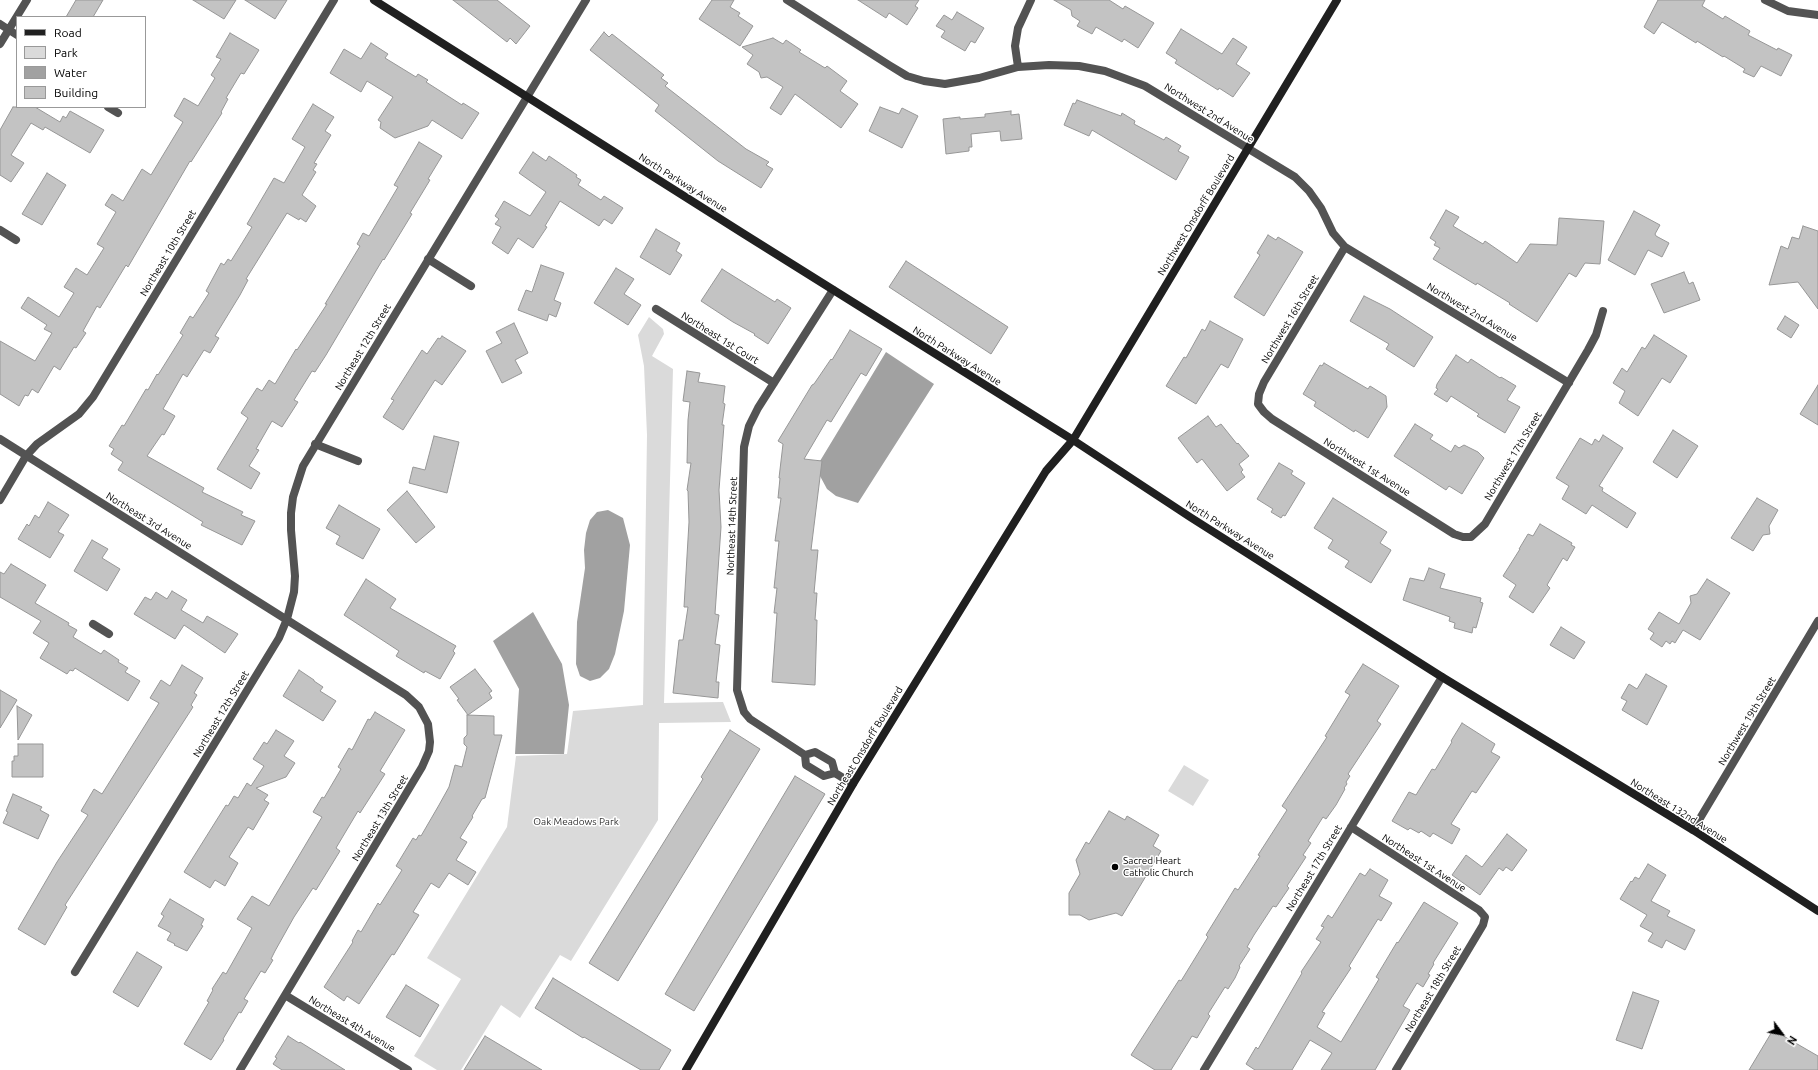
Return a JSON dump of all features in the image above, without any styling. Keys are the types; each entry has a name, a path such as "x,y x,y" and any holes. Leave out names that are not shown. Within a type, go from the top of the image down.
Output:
{"street":[{"path":"17,16 27,0"},
{"name":"Northeast 10th Street","path":"0,500 26,456 36,444 79,414 93,397 334,0"},
{"name":"North Parkway Avenue","path":"374,0 1073,440 1190,517 1442,677 1529,729"},
{"name":"Northeast 12th Street","path":"75,972 279,638 287,619 294,592 295,576 291,530 293,497 303,466 586,0"},
{"name":"Northwest 2nd Avenue","path":"787,0 895,69 907,76 924,81 945,84 1018,67 1049,65 1079,66 1125,78 1150,89 1295,177 1309,191 1321,208 1333,234 1345,248 1569,382"},
{"path":"1018,67 1015,46 1018,28 1031,0"},
{"name":"Northwest Onsdorff Boulevard","path":"1073,440 1337,0"},
{"path":"1765,0 1788,11 1818,15"},
{"path":"0,44 16,18"},
{"path":"0,24 16,34"},
{"path":"110,108 118,113"},
{"path":"0,230 16,240"},
{"name":"Northwest 16th Street","path":"1258,404 1259,394 1264,382 1345,248"},
{"path":"428,259 471,286"},
{"name":"Northeast 14th Street","path":"833,290 774,383 749,426 744,447 737,690 744,712 750,719 805,755 815,752 832,762 835,773 853,784"},
{"name":"Northeast 1st Court","path":"656,310 774,383"},
{"name":"Northwest 17th Street","path":"1471,537 1484,524 1596,336 1603,311"},
{"name":"Northwest 1st Avenue","path":"1258,404 1272,419 1447,530 1454,534 1471,537"},
{"name":"Northeast 3rd Avenue","path":"0,439 287,619"},
{"name":"Northeast Onsdorff Boulevard","path":"686,1070 853,784 1046,471 1073,440"},
{"path":"315,444 358,461"},
{"name":"Northeast 13th Street","path":"240,1070 422,767 428,755 430,742 428,724 424,715 413,700 287,619"},
{"name":"Northwest 19th Street","path":"1693,830 1818,621"},
{"path":"94,624 110,634"},
{"name":"Northeast 17th Street","path":"1204,1070 1442,677"},
{"name":"Northeast 132nd Avenue","path":"1529,729 1693,830 1818,911"},
{"name":"Northeast 14th Street","path":"805,755 806,765 824,776 835,773"},
{"name":"Northeast 1st Avenue","path":"1351,827 1479,910 1485,917"},
{"name":"Northeast 18th Street","path":"1396,1070 1484,925 1485,917"},
{"name":"Northeast 4th Avenue","path":"285,995 408,1070"}],"green space":[{"name":"Oak Meadows Park","path":"649,317 663,329 664,334 652,356 673,369 664,703 723,702 731,722 659,723 658,820 571,961 560,955 520,1018 501,1005 461,1070 437,1070 414,1056 461,979 427,958 507,827 516,756 567,754 573,711 643,705 647,435 644,366 638,335"},
{"path":"1184,765 1209,780 1193,806 1168,791"}],"water":[{"path":"886,352 934,384 858,503 836,496 827,489 820,476 820,461"},
{"path":"608,510 623,518 630,545 624,611 615,654 609,669 600,678 590,681 580,676 576,664 577,622 585,568 584,550 586,533 590,520 597,512"},
{"path":"533,612 562,664 569,705 564,754 515,754 519,689 493,641"}],"building":[{"path":"76,0 103,0 94,16 67,16"},
{"path":"193,0 236,0 224,19"},
{"path":"245,0 287,0 275,19"},
{"path":"453,0 497,0 530,26 516,44 510,38 507,42"},
{"path":"712,0 734,0 730,7 740,13 738,16 753,26 740,46 699,19"},
{"path":"858,0 919,0 915,6 918,8 907,25 889,13 886,18"},
{"path":"1054,0 1109,0 1123,9 1125,6 1154,23 1138,48 1124,39 1122,42 1096,27 1092,34 1077,26 1080,21 1072,16 1071,10"},
{"path":"1658,0 1705,0 1702,6 1723,19 1725,16 1750,31 1748,35 1777,50 1778,48 1792,55 1781,76 1761,66 1754,77 1743,72 1745,69 1724,56 1723,57 1697,41 1696,43 1662,22 1654,34 1644,27"},
{"path":"957,12 984,28 975,43 971,41 965,51 941,37 945,31 936,26 944,15 952,20"},
{"path":"1181,29 1222,54 1233,38 1247,47 1236,64 1250,73 1233,97 1219,88 1218,90 1175,63 1177,60 1166,53"},
{"path":"604,32 609,37 612,34 664,75 661,78 668,83 665,86 746,149 769,162 766,165 773,169 761,188 718,161 655,111 659,105 590,50"},
{"path":"230,33 259,50 244,74 241,73 226,98 228,99 221,112 222,113 191,162 190,161 128,267 126,265 100,308 97,306 83,331 86,333 76,348 74,347 60,370 54,366 38,393 32,389 28,396 25,395 19,406 0,394 0,341 35,361 52,333 44,329 47,325 21,308 28,297 59,317 74,293 64,287 76,268 87,275 104,248 97,244 116,212 105,205 112,194 123,201 142,169 151,175 183,122 174,116 184,98 198,106 215,78 211,75 221,59 216,57"},
{"path":"773,38 783,44 786,40 801,50 799,52 825,68 827,66 847,81 840,91 858,104 841,128 795,94 781,115 770,108 783,87 767,77 761,78 759,72 747,64 753,55 742,47"},
{"path":"371,43 388,54 385,58 416,77 418,74 428,80 426,82 462,105 463,103 479,113 462,139 432,120 428,126 395,138 380,128 381,122 378,120 393,97 367,81 361,92 330,73 344,49 361,59"},
{"path":"1077,100 1121,116 1122,113 1135,121 1134,124 1164,140 1166,137 1181,146 1178,151 1189,157 1176,180 1092,130 1089,136 1064,125 1073,103 1075,104"},
{"path":"313,104 334,117 325,131 331,135 314,163 317,164 313,170 316,172 302,195 316,206 306,222 287,213 246,279 248,280 240,295 215,336 219,338 210,353 204,350 187,377 183,374 163,409 175,416 164,435 162,434 147,456 204,488 202,492 243,512 241,515 255,521 242,545 201,525 203,522 118,470 123,462 111,454 114,449 109,446 122,425 124,426 146,389 148,390 157,374 158,375 183,335 180,333 190,316 193,318 209,293 206,291 221,263 224,265 228,259 231,261 252,227 247,224 274,178 284,183 305,147 292,139"},
{"path":"13,107 16,107 37,108 60,122 63,116 66,118 70,111 104,130 90,153 45,127 43,130 31,123 11,155 24,163 11,182 0,175 0,130"},
{"path":"880,107 899,114 902,108 918,116 902,148 869,131"},
{"path":"1011,111 1011,115 1019,114 1022,139 1001,141 1000,131 971,134 972,147 969,147 969,151 946,154 943,119 985,117 985,114"},
{"path":"419,142 442,156 428,179 430,180 410,213 412,214 384,260 383,259 326,355 315,372 312,371 294,400 298,402 282,427 272,421 256,449 259,450 249,466 260,473 251,489 217,469 248,418 241,413 257,388 262,391 269,380 275,384 296,349 297,350 327,304 325,304 360,246 357,244 363,233 369,236 398,187 394,185"},
{"path":"533,152 546,161 549,156 577,175 576,177 581,180 578,185 601,200 604,196 623,208 612,224 604,219 599,226 560,201 545,226 547,227 533,248 518,238 508,254 492,243 501,227 495,224 499,219 495,216 504,201 530,216 546,192 519,173"},
{"path":"47,173 66,185 42,225 22,214"},
{"path":"1446,210 1459,217 1453,226 1483,244 1485,241 1517,263 1530,244 1557,245 1559,218 1604,221 1600,264 1585,263 1576,277 1569,273 1537,322 1509,304 1510,303 1477,283 1476,285 1433,259 1440,248 1434,245 1436,242 1430,238"},
{"path":"1634,211 1660,225 1655,234 1656,236 1669,243 1662,257 1648,250 1635,275 1608,260"},
{"path":"1803,226 1818,231 1818,309 1798,282 1769,285 1781,246 1788,249 1792,237 1799,239"},
{"path":"656,229 680,243 676,251 682,255 670,275 640,257"},
{"path":"1268,235 1276,240 1278,237 1303,252 1264,316 1234,297 1260,255 1257,253"},
{"path":"906,261 1008,327 991,354 889,287"},
{"path":"541,265 564,273 554,300 561,303 556,317 549,314 547,321 518,310 526,290 532,292"},
{"path":"616,268 634,279 624,294 641,305 628,325 594,303"},
{"path":"722,269 775,302 777,299 791,308 768,344 754,335 755,334 733,322 701,301"},
{"path":"1684,272 1689,284 1693,282 1700,300 1664,313 1651,284"},
{"path":"1364,296 1390,309 1433,337 1414,367 1386,349 1389,344 1350,321"},
{"path":"1785,316 1799,325 1791,338 1777,329"},
{"path":"1210,321 1243,339 1228,368 1221,364 1196,404 1166,386 1184,357 1186,358 1202,329 1205,331"},
{"path":"514,323 528,353 515,360 522,373 502,383 486,351 502,343 496,332"},
{"path":"850,330 882,349 866,376 861,373 831,422 827,420 804,459 822,461 811,550 818,550 814,593 817,593 815,620 817,620 815,685 772,682 777,613 774,613 777,588 774,588 779,541 775,541 781,498 778,498 783,444 778,441 812,385 831,359 832,360"},
{"path":"1654,335 1687,356 1670,383 1662,378 1638,416 1619,403 1625,391 1613,383 1622,368 1627,372 1642,347 1645,349"},
{"path":"442,336 466,351 442,385 435,380 403,430 383,417 394,400 391,399 422,350 427,354 438,338 440,339"},
{"path":"1456,355 1468,363 1471,359 1500,378 1501,377 1516,386 1507,400 1520,407 1505,433 1477,416 1479,414 1451,396 1447,402 1434,394 1438,389 1436,388 1437,384"},
{"path":"1324,363 1368,389 1370,386 1386,396 1387,407 1368,438 1355,430 1354,432 1314,406 1316,402 1303,394 1320,365 1322,366"},
{"path":"687,371 700,373 698,382 725,386 723,403 725,404 722,425 724,425 719,490 721,527 715,614 719,615 715,644 720,645 716,682 719,682 718,698 673,693 679,640 683,640 688,607 684,607 689,522 687,490 691,463 687,463 690,402 683,401"},
{"path":"1818,385 1818,425 1800,414"},
{"path":"1208,416 1216,427 1221,424 1249,456 1239,464 1243,470 1241,472 1245,477 1227,491 1202,459 1197,463 1178,438"},
{"path":"1415,424 1433,435 1430,439 1451,452 1455,445 1459,448 1464,445 1478,452 1484,458 1462,494 1449,486 1446,490 1394,456"},
{"path":"1673,430 1698,446 1677,478 1653,462"},
{"path":"1603,435 1623,448 1599,486 1603,488 1602,491 1636,513 1627,528 1592,505 1586,514 1562,499 1569,486 1556,478 1580,438 1592,445 1595,439 1599,442"},
{"path":"434,436 459,442 447,493 409,483 413,467 425,470"},
{"path":"1279,463 1293,471 1291,474 1305,483 1285,516 1283,515 1281,518 1271,512 1273,509 1257,499"},
{"path":"407,491 435,527 416,543 387,510"},
{"path":"1333,498 1387,532 1380,543 1391,550 1371,583 1345,567 1349,561 1328,548 1333,540 1314,528"},
{"path":"1757,498 1778,510 1769,526 1770,534 1763,535 1753,551 1731,538"},
{"path":"48,502 69,515 58,532 64,535 50,558 18,539 27,524 29,526 35,515 39,518"},
{"path":"339,505 380,529 363,559 336,544 340,536 326,528"},
{"path":"1540,524 1572,543 1571,545 1575,547 1567,561 1563,558 1547,585 1550,588 1533,613 1509,597 1516,585 1503,576 1528,534 1533,536"},
{"path":"92,540 108,549 102,558 120,569 107,591 74,571"},
{"path":"11,564 46,585 35,603 69,623 68,625 77,630 73,637 101,654 104,650 128,668 125,672 140,681 128,701 75,668 73,671 70,670 67,674 40,658 49,643 33,633 41,621 0,597 0,572 4,574"},
{"path":"1429,568 1445,574 1440,588 1481,598 1480,602 1483,603 1476,628 1473,627 1472,633 1454,628 1455,623 1449,621 1450,617 1403,600 1410,578 1424,581"},
{"path":"366,579 396,599 390,608 456,646 453,651 455,653 440,679 425,671 424,673 396,656 399,651 344,615"},
{"path":"1707,579 1730,593 1700,640 1683,630 1675,643 1672,641 1670,644 1666,641 1662,647 1650,639 1654,633 1648,629 1659,612 1679,624 1691,603 1690,596 1697,594"},
{"path":"172,591 187,600 181,610 203,623 207,616 238,634 225,653 184,625 175,639 134,614 145,597 151,600 156,592 167,599"},
{"path":"1561,627 1585,642 1574,659 1550,645"},
{"path":"1363,664 1399,686 1377,721 1381,724 1348,774 1350,776 1346,782 1347,784 1336,805 1326,819 1323,817 1308,841 1311,843 1303,855 1306,857 1287,886 1289,888 1276,907 1273,906 1254,935 1247,947 1250,949 1239,966 1240,967 1235,978 1228,989 1225,987 1208,1014 1210,1016 1197,1038 1192,1036 1171,1070 1155,1070 1131,1055 1179,980 1181,981 1208,937 1206,935 1235,888 1238,890 1260,856 1258,855 1287,810 1282,806 1327,737 1325,736 1350,695 1345,692"},
{"path":"182,665 203,678 194,693 197,695 191,705 193,707 65,905 67,907 45,945 18,929 57,862 88,815 81,811 94,789 102,794 159,703 150,698 161,680 170,686"},
{"path":"475,669 492,691 489,693 492,698 468,715 450,687"},
{"path":"299,670 323,687 320,691 336,701 323,721 283,696"},
{"path":"1646,674 1667,686 1647,725 1622,710 1627,701 1621,698 1629,684 1637,689"},
{"path":"0,690 17,700 0,728"},
{"path":"17,706 32,715 18,740"},
{"path":"375,712 405,730 380,771 385,774 360,813 358,811 336,848 340,851 316,890 313,888 294,917 271,959 273,960 265,973 261,971 244,999 248,1001 241,1013 239,1012 211,1060 184,1044 209,1002 207,1001 213,990 212,989 223,972 226,974 252,928 237,919 252,896 269,906 322,817 313,812 322,797 324,798 341,769 338,767 349,748 352,750 368,719 370,720"},
{"path":"467,715 494,716 494,735 502,735 485,798 482,799 460,838 467,842 456,860 476,872 468,885 449,873 439,888 431,883 413,912 419,915 394,955 392,954 359,1004 347,996 344,1001 324,987 353,942 352,941 358,930 361,932 378,903 380,905 402,870 396,866 413,838 416,840 419,835 421,836 449,787 455,765 462,767 467,747 464,744 464,738 467,735"},
{"path":"1462,723 1495,744 1491,752 1500,757 1476,793 1472,791 1451,824 1460,829 1452,844 1433,833 1430,837 1421,831 1419,833 1410,828 1408,830 1392,821 1409,792 1416,795 1432,769 1435,770"},
{"path":"276,730 294,741 284,756 295,763 286,777 256,788 268,795 264,800 269,803 253,830 248,827 229,857 238,863 225,886 215,880 210,888 184,872 226,805 228,806 234,796 238,798 247,783 251,786 264,766 253,759 264,742 267,744"},
{"path":"730,730 760,749 618,981 589,963 703,779 701,777"},
{"path":"18,744 43,744 43,777 12,777 12,761 14,761 14,756 18,756"},
{"path":"795,776 825,794 694,1011 665,994"},
{"path":"13,794 42,807 40,810 49,815 38,839 3,823"},
{"name":"Sacred Heart Catholic Church","path":"1109,811 1125,820 1127,816 1159,835 1153,846 1161,851 1122,916 1116,913 1089,920 1080,915 1069,915 1069,893 1080,874 1076,860 1086,842 1089,844"},
{"path":"1507,834 1527,850 1512,871 1506,867 1503,871 1499,868 1480,895 1452,875 1466,855 1482,867"},
{"path":"1648,864 1666,875 1651,901 1670,911 1667,916 1695,930 1685,950 1666,940 1662,948 1648,941 1653,933 1640,926 1647,915 1620,899 1631,881 1632,882 1635,877 1639,879"},
{"path":"1370,869 1388,880 1379,896 1392,903 1381,921 1378,919 1349,966 1351,968 1322,1012 1325,1013 1317,1027 1341,1042 1379,979 1376,977 1424,902 1458,923 1433,963 1434,964 1428,974 1430,975 1423,987 1417,983 1403,1006 1410,1010 1375,1070 1321,1070 1332,1053 1310,1040 1292,1070 1255,1070 1246,1064 1256,1047 1258,1049 1302,973 1301,972 1321,942 1316,939 1324,927 1321,926 1328,915 1332,918 1360,873 1365,876"},
{"path":"170,899 204,919 201,925 203,926 187,951 167,940 171,933 158,926 164,916 161,914"},
{"path":"137,952 162,967 138,1007 113,992"},
{"path":"553,978 671,1050 659,1070 641,1070 584,1037 583,1038 535,1008"},
{"path":"406,985 439,1005 420,1037 386,1017"},
{"path":"1633,992 1659,1001 1642,1049 1616,1040"},
{"path":"1773,1030 1818,1056 1818,1070 1749,1070"},
{"path":"288,1036 345,1070 282,1070 273,1064 277,1058 275,1057"},
{"path":"485,1036 542,1070 464,1070"}],"place":[{"name":"Sacred Heart Catholic Church","path":"1115,867"}]}
